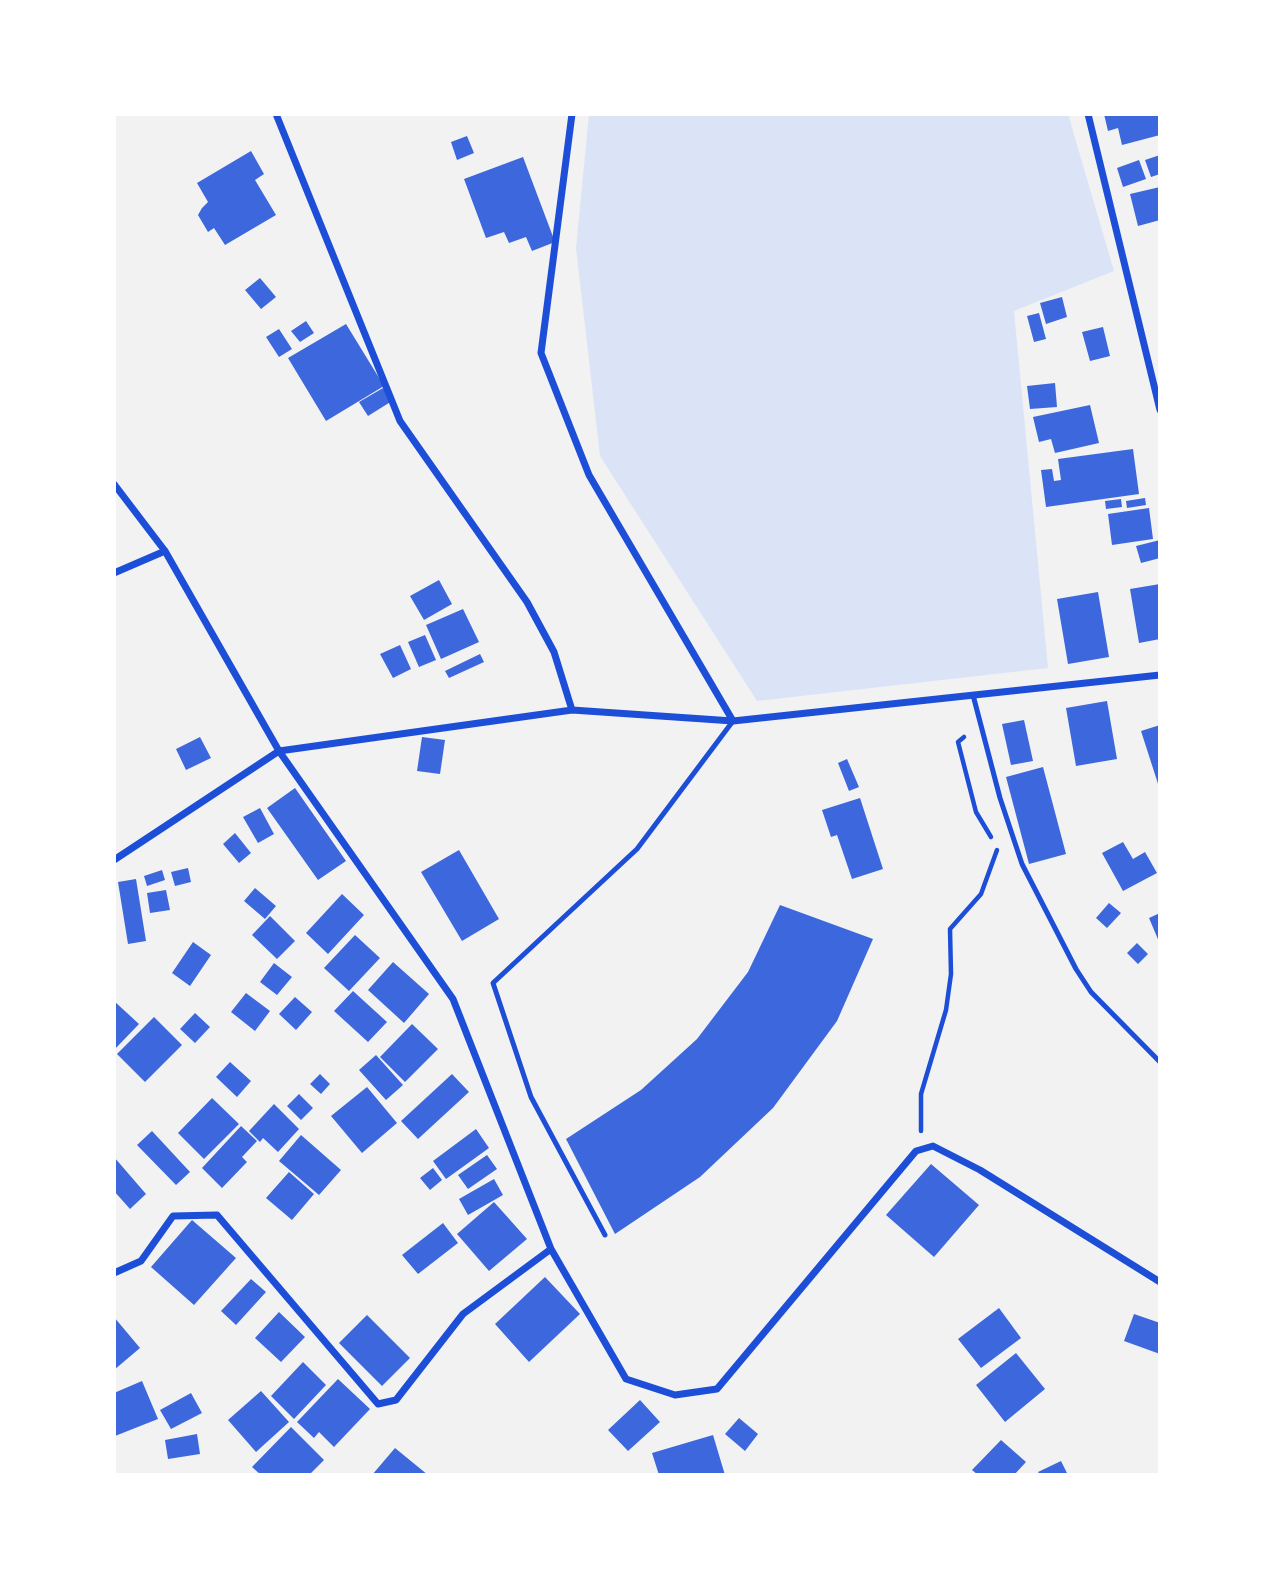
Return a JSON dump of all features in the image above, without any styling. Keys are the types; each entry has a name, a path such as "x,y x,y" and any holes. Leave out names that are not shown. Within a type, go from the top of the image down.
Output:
{"street":[{"path":"276,114 400,421 527,602 554,652 572,710"},
{"path":"572,114 541,353 589,475 733,721"},
{"path":"1088,114 1160,410"},
{"path":"114,484 165,551 279,751 453,999 551,1249 626,1378 675,1395 717,1389 916,1152 933,1146 981,1170 1160,1282"},
{"path":"114,573 165,551"},
{"path":"114,860 279,751 572,710 733,721 1160,675"},
{"path":"114,1273 141,1261 173,1216 217,1215 378,1404 396,1400 463,1314 551,1249"}],"lane":[{"path":"973,695 1000,798 1022,864 1076,969 1091,992 1160,1062"},
{"path":"605,1235 531,1097 494,982 637,849 733,721"}],"path":[{"path":"916,1152 922,1126 920,1094 946,1010 951,974 950,929 981,894 998,848 976,813 957,742 967,734"}],"shaded area":[{"path":"589,114 1068,114 1114,271 1014,311 1048,668 757,701 600,456 576,248"}],"building":[{"path":"1104,114 1158,114 1160,135 1122,145 1118,128 1108,131"},
{"path":"467,136 474,153 457,160 451,142"},
{"path":"251,151 264,174 255,180 276,215 225,245 214,228 208,232 198,215 208,202 197,183"},
{"path":"1160,155 1160,174 1151,177 1145,160"},
{"path":"523,157 555,242 532,251 526,237 509,243 504,232 486,238 464,179"},
{"path":"1139,160 1146,179 1123,187 1117,168"},
{"path":"1160,187 1160,220 1138,226 1130,194"},
{"path":"260,278 276,297 261,309 245,290"},
{"path":"1062,297 1067,317 1046,324 1040,303"},
{"path":"1039,313 1046,339 1034,342 1027,316"},
{"path":"306,321 314,333 300,342 291,331"},
{"path":"346,324 384,386 326,421 288,358"},
{"path":"1103,327 1110,356 1090,361 1082,332"},
{"path":"279,329 292,349 279,357 266,337"},
{"path":"1055,383 1057,407 1030,409 1027,386"},
{"path":"383,388 392,401 368,416 359,402"},
{"path":"1090,405 1099,443 1055,453 1051,439 1039,442 1033,417"},
{"path":"1133,449 1139,494 1046,507 1041,470 1052,469 1054,481 1061,480 1058,459"},
{"path":"1145,498 1146,505 1127,508 1126,501"},
{"path":"1121,499 1122,507 1106,509 1105,501"},
{"path":"1149,508 1153,539 1112,545 1108,514"},
{"path":"1160,540 1160,558 1141,563 1136,546"},
{"path":"439,580 452,604 424,620 410,596"},
{"path":"1160,584 1160,639 1139,643 1130,589"},
{"path":"1098,592 1109,657 1068,664 1057,599"},
{"path":"463,609 479,642 441,659 426,625"},
{"path":"425,635 436,660 419,667 408,642"},
{"path":"400,645 411,669 393,678 380,654"},
{"path":"480,654 484,662 449,678 445,671"},
{"path":"1107,701 1117,759 1076,766 1066,708"},
{"path":"1024,720 1033,761 1011,765 1002,724"},
{"path":"1160,725 1160,790 1141,731"},
{"path":"200,737 211,758 186,770 176,749"},
{"path":"422,737 445,740 440,774 417,771"},
{"path":"847,759 859,787 849,791 838,763"},
{"path":"1043,767 1066,854 1029,864 1006,777"},
{"path":"295,788 346,861 318,880 267,808"},
{"path":"860,798 883,869 852,879 837,835 831,837 822,810"},
{"path":"260,808 274,834 258,843 243,817"},
{"path":"235,833 251,853 239,863 223,844"},
{"path":"1123,842 1133,859 1145,852 1157,873 1123,891 1102,853"},
{"path":"459,850 499,919 462,941 421,872"},
{"path":"188,868 191,882 175,886 171,872"},
{"path":"162,870 165,880 147,886 144,876"},
{"path":"136,879 146,941 128,944 118,882"},
{"path":"255,888 276,906 265,919 244,901"},
{"path":"166,890 170,910 150,913 147,893"},
{"path":"342,894 364,915 328,954 306,933"},
{"path":"1109,903 1121,913 1107,928 1096,918"},
{"path":"780,905 873,939 837,1021 773,1108 700,1177 615,1234 566,1139 641,1090 697,1039 748,972"},
{"path":"1160,913 1160,944 1149,918"},
{"path":"270,916 295,941 277,959 252,935"},
{"path":"355,935 380,958 349,991 324,968"},
{"path":"193,942 211,955 190,986 172,973"},
{"path":"1137,943 1148,954 1138,964 1127,953"},
{"path":"393,962 429,994 404,1023 368,990"},
{"path":"274,963 292,977 277,995 260,982"},
{"path":"353,991 387,1022 368,1042 334,1011"},
{"path":"246,993 270,1011 255,1031 231,1012"},
{"path":"295,997 312,1012 296,1030 279,1014"},
{"path":"114,1001 139,1024 114,1050"},
{"path":"195,1013 210,1027 195,1043 180,1029"},
{"path":"154,1017 182,1045 145,1082 117,1054"},
{"path":"412,1024 438,1049 405,1082 380,1057"},
{"path":"376,1055 403,1085 386,1100 359,1070"},
{"path":"230,1062 251,1081 237,1097 216,1077"},
{"path":"320,1074 330,1084 321,1094 310,1084"},
{"path":"452,1074 469,1092 418,1139 401,1121"},
{"path":"367,1087 397,1123 362,1153 331,1116"},
{"path":"299,1094 313,1108 301,1120 287,1106"},
{"path":"212,1098 239,1124 204,1159 178,1133"},
{"path":"274,1104 299,1129 278,1152 263,1138 260,1142 249,1131"},
{"path":"241,1126 257,1141 242,1157 247,1162 222,1188 202,1168"},
{"path":"476,1129 489,1148 446,1179 433,1161"},
{"path":"152,1131 190,1172 176,1185 137,1145"},
{"path":"301,1135 341,1170 319,1195 279,1161"},
{"path":"487,1155 497,1169 468,1189 458,1175"},
{"path":"114,1157 146,1194 130,1209 114,1191"},
{"path":"931,1164 979,1205 934,1257 886,1215"},
{"path":"433,1168 442,1180 430,1190 420,1178"},
{"path":"289,1172 314,1194 292,1220 266,1198"},
{"path":"494,1179 503,1195 468,1215 459,1199"},
{"path":"494,1202 527,1239 489,1271 457,1234"},
{"path":"192,1220 236,1258 194,1305 151,1267"},
{"path":"443,1223 458,1243 418,1274 402,1255"},
{"path":"545,1277 580,1314 529,1362 495,1324"},
{"path":"251,1279 266,1292 236,1325 221,1311"},
{"path":"999,1308 1021,1338 981,1368 958,1339"},
{"path":"279,1312 305,1337 281,1362 255,1338"},
{"path":"1134,1314 1160,1323 1160,1354 1124,1341"},
{"path":"367,1315 410,1358 382,1386 339,1343"},
{"path":"114,1317 140,1348 114,1370"},
{"path":"1016,1353 1045,1389 1005,1422 976,1385"},
{"path":"303,1362 326,1385 294,1419 271,1396"},
{"path":"338,1379 370,1409 334,1447 319,1432 314,1438 297,1422"},
{"path":"142,1381 158,1419 115,1436 114,1393"},
{"path":"261,1391 289,1422 256,1452 228,1420"},
{"path":"191,1393 202,1413 171,1429 160,1410"},
{"path":"640,1400 660,1422 628,1451 608,1430"},
{"path":"739,1418 758,1434 745,1451 725,1434"},
{"path":"291,1427 324,1460 309,1475 261,1475 252,1467"},
{"path":"197,1434 200,1454 168,1459 165,1440"},
{"path":"713,1435 725,1475 659,1475 652,1453"},
{"path":"1001,1440 1026,1462 1014,1475 978,1475 972,1470"},
{"path":"395,1448 428,1475 372,1475"},
{"path":"1061,1461 1068,1475 1040,1475 1038,1472"}]}
